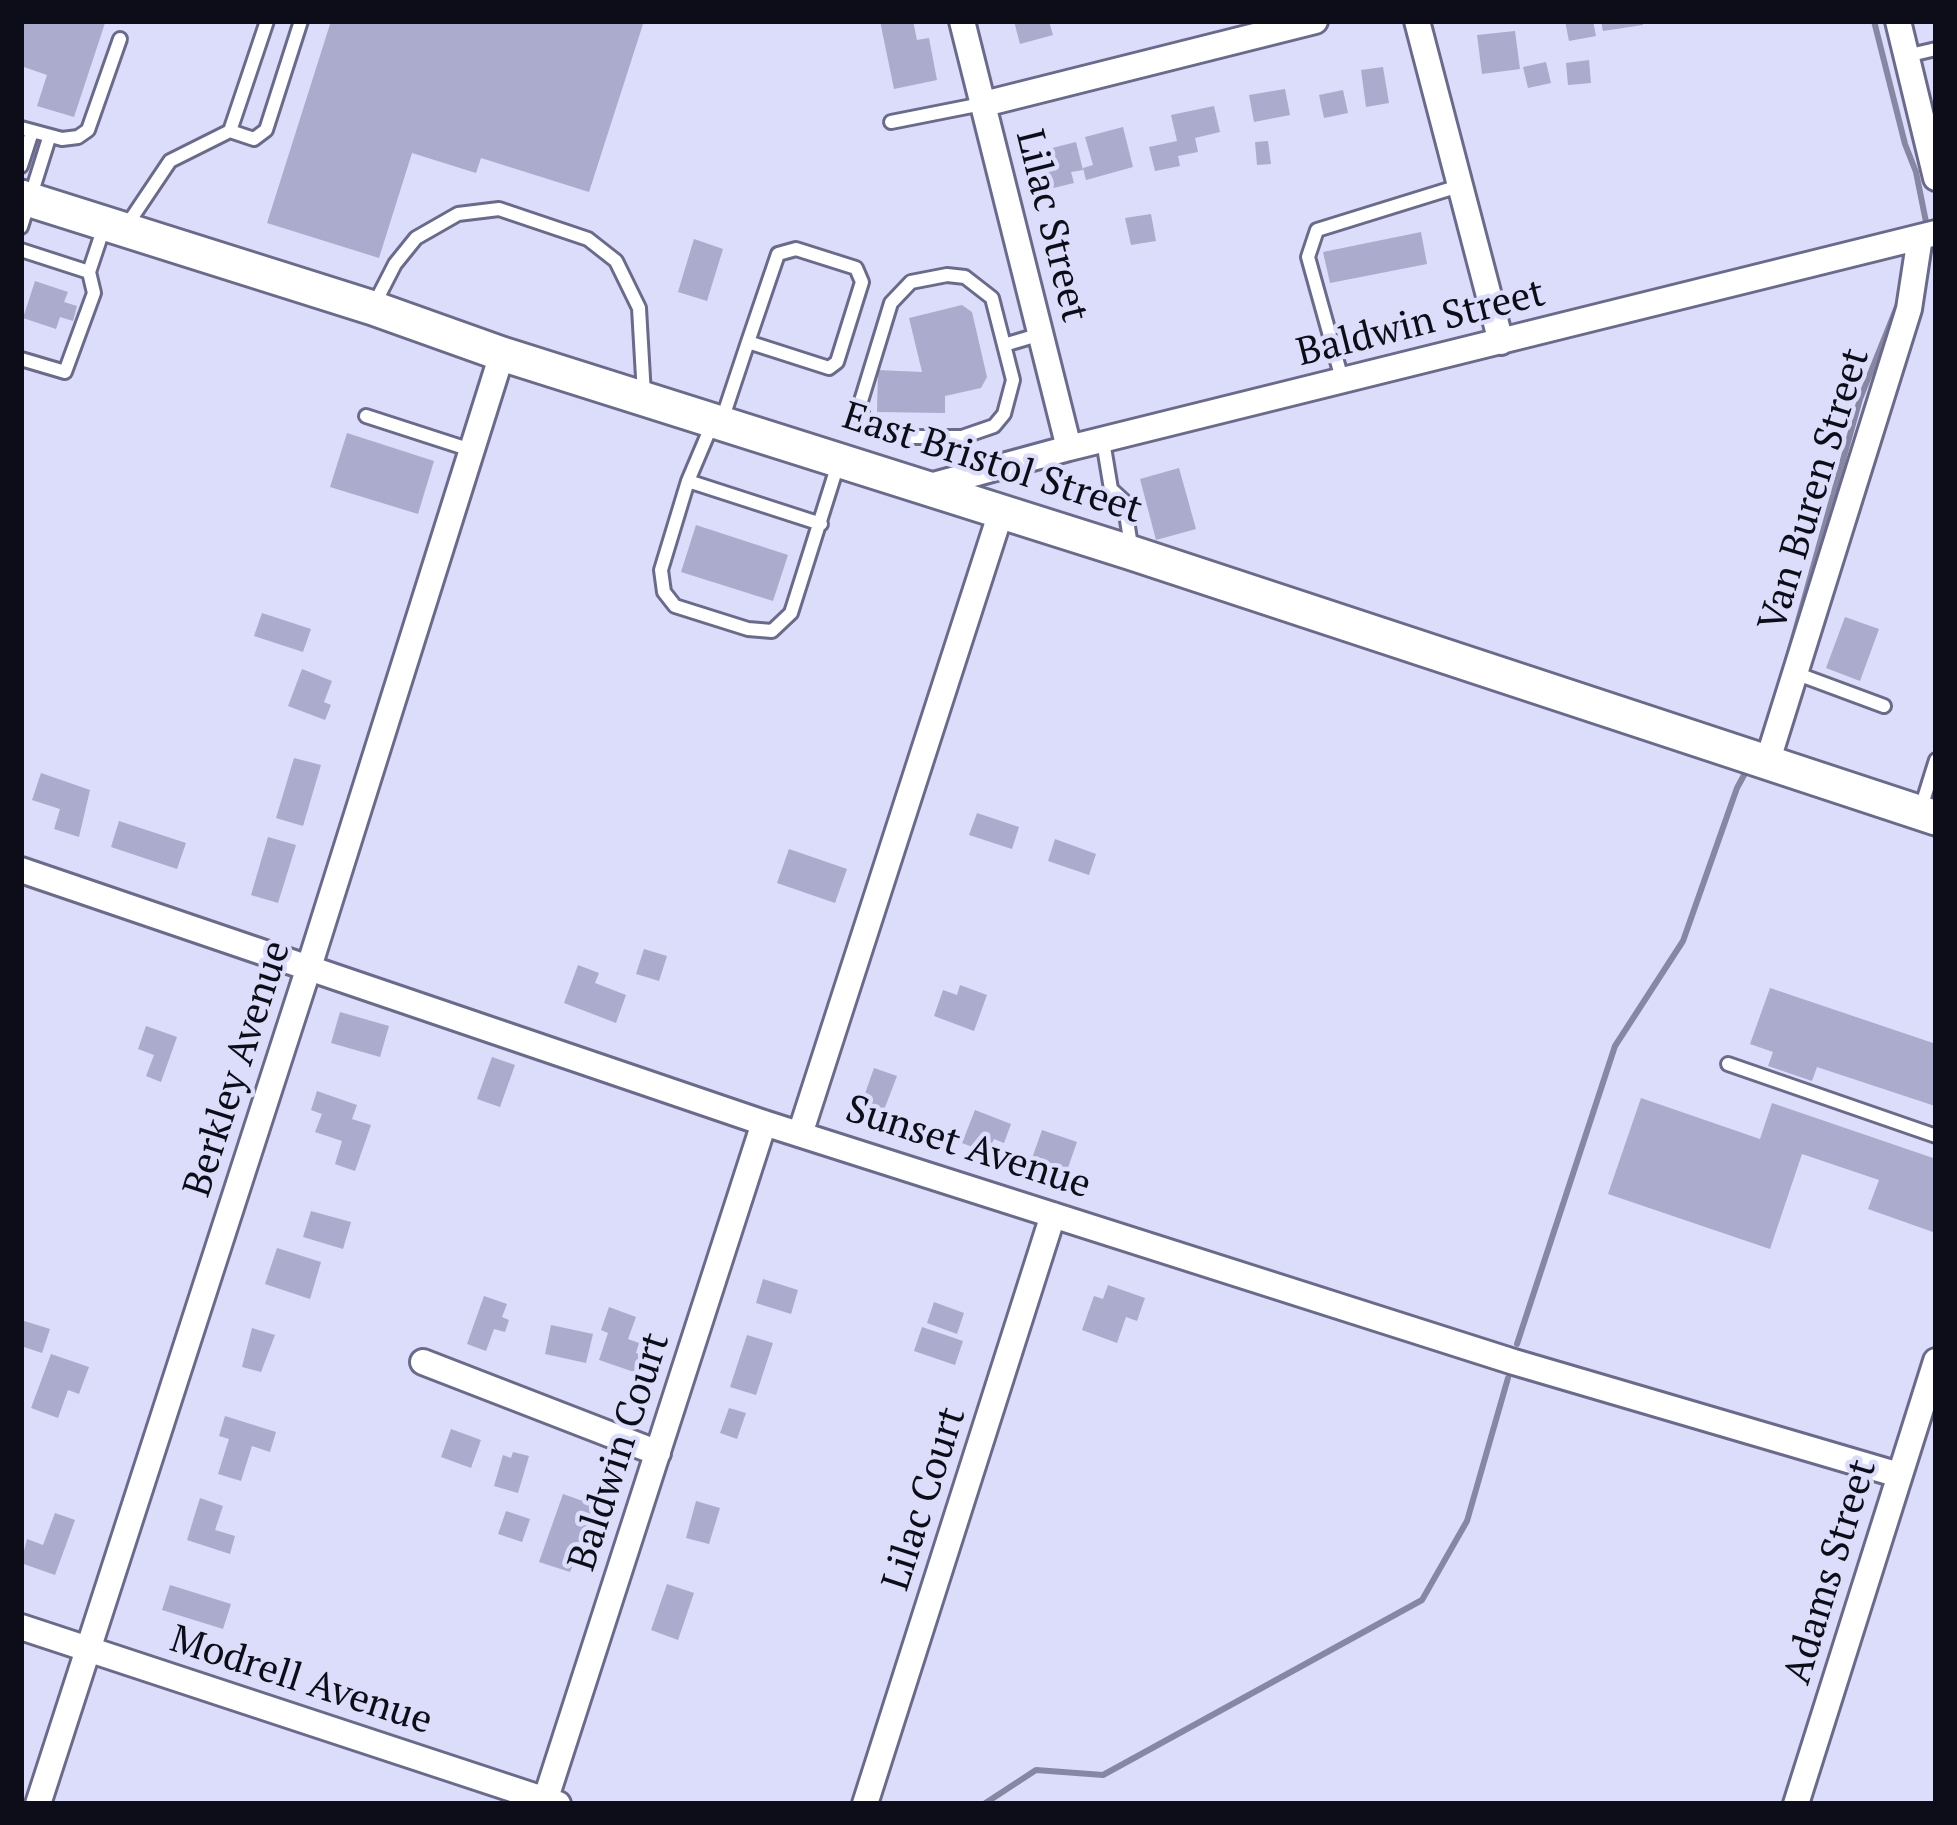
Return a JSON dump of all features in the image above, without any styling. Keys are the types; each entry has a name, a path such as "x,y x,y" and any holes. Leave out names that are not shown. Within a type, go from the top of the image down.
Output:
{"main road":[{"name":"East Bristol Street","path":"23,197 1928,815"}],"street":[{"name":"Lilac Street","path":"962,21 1069,448"},
{"path":"984,104 1315,21"},
{"path":"1417,21 1501,342"},
{"path":"1898,21 1936,178"},
{"name":"Baldwin Street","path":"924,488 1928,235"},
{"name":"Van Buren Street","path":"1767,763 1928,235"},
{"path":"1909,309 1936,318"},
{"name":"Berkley Avenue","path":"38,1804 310,967 502,354"},
{"path":"800,1131 1001,512"},
{"name":"Sunset Avenue","path":"21,870 764,1123 1514,1362 1899,1475"},
{"name":"Baldwin Court","path":"549,1803 764,1123"},
{"name":"Lilac Court","path":"866,1804 1054,1215"},
{"name":"Adams Street","path":"1796,1804 1936,1361"},
{"path":"423,1362 658,1453"},
{"name":"Modrell Avenue","path":"21,1627 549,1803"}],"lane":[{"path":"21,359 65,372 94,293 89,272 115,226 170,161 230,131 267,21"},
{"path":"230,131 254,139 266,130 301,21"},
{"path":"23,197 27,130 49,138 78,137 88,130 120,39"},
{"path":"1906,56 1936,49"},
{"path":"891,122 984,104"},
{"path":"23,197 49,138"},
{"path":"1343,381 1308,257 1317,230 1460,186"},
{"path":"373,308 395,264 416,238 458,214 499,209 588,239 616,262 639,308 644,396"},
{"path":"748,342 829,368 837,362 862,282 856,268 796,249 778,254 718,420 688,482 661,569 664,592 675,606 748,629 772,631 791,614 839,460"},
{"path":"21,250 89,272"},
{"path":"930,276 965,277 992,298 1004,345 1013,380 1011,398 994,426 962,437 887,434 863,423 861,401 885,320 900,289 930,276"},
{"path":"1004,345 1041,334"},
{"path":"366,416 472,450"},
{"path":"874,472 887,434"},
{"path":"1103,441 1112,489 1124,501 1132,553"},
{"path":"688,482 821,524"},
{"path":"1796,673 1884,706"},
{"path":"1928,815 1936,760"},
{"path":"1728,1064 1936,1136"}],"building":[{"path":"21,21 105,23 74,117 37,106 47,75 21,66"},
{"path":"331,21 644,21 589,192 481,158 476,173 412,153 379,258 267,223"},
{"path":"880,21 913,21 917,40 929,38 937,80 894,89"},
{"path":"1014,21 1049,21 1053,35 1020,44"},
{"path":"1565,21 1593,21 1596,36 1569,41"},
{"path":"1601,21 1643,21 1643,25 1603,31"},
{"path":"1515,31 1520,69 1482,74 1477,35"},
{"path":"1589,60 1591,83 1568,85 1566,63"},
{"path":"1546,62 1551,83 1528,88 1523,67"},
{"path":"1383,67 1389,103 1366,107 1361,70"},
{"path":"1285,89 1290,115 1254,122 1249,95"},
{"path":"1343,90 1348,113 1324,118 1319,95"},
{"path":"1214,106 1220,132 1195,138 1198,152 1178,156 1180,166 1155,171 1149,147 1177,141 1171,115"},
{"path":"1123,127 1133,167 1086,180 1083,168 1093,165 1085,137"},
{"path":"1268,141 1271,164 1257,165 1255,142"},
{"path":"1076,142 1083,170 1071,172 1074,183 1045,190 1036,152"},
{"path":"1151,214 1156,241 1131,245 1125,218"},
{"path":"1421,232 1427,264 1330,283 1323,252"},
{"path":"694,239 723,249 707,301 678,292"},
{"path":"35,281 68,292 64,302 77,306 73,321 60,317 56,329 23,318"},
{"path":"962,305 972,312 987,377 981,388 945,396 945,413 877,412 878,370 922,372 909,318"},
{"path":"347,433 434,461 418,514 330,487"},
{"path":"1179,468 1196,529 1156,540 1140,479"},
{"path":"696,525 788,555 773,601 681,572"},
{"path":"262,613 311,629 303,652 254,636"},
{"path":"1845,617 1879,629 1860,681 1826,668"},
{"path":"302,669 332,681 324,702 331,705 325,720 288,706"},
{"path":"294,758 321,765 303,826 276,818"},
{"path":"41,773 90,790 79,837 54,829 60,809 32,800"},
{"path":"977,813 1019,827 1012,849 969,835"},
{"path":"119,821 186,843 177,869 111,847"},
{"path":"268,837 296,845 278,903 251,895"},
{"path":"1055,839 1096,854 1089,875 1048,861"},
{"path":"789,849 847,869 835,903 777,883"},
{"path":"644,949 667,956 659,981 636,974"},
{"path":"578,965 599,973 595,983 626,995 616,1023 564,1003"},
{"path":"960,985 987,995 974,1031 934,1016 943,990 957,995"},
{"path":"1770,988 1936,1044 1935,1106 1817,1067 1812,1081 1768,1066 1773,1052 1750,1044"},
{"path":"340,1012 389,1026 380,1057 331,1043"},
{"path":"146,1026 177,1037 161,1082 146,1076 154,1055 138,1049"},
{"path":"492,1057 515,1065 500,1107 477,1099"},
{"path":"874,1068 897,1076 884,1110 862,1102"},
{"path":"317,1091 357,1105 352,1119 371,1125 355,1171 335,1164 342,1141 315,1132 322,1114 311,1110"},
{"path":"1641,1098 1760,1139 1772,1103 1936,1159 1933,1232 1868,1209 1879,1180 1802,1154 1770,1249 1608,1194"},
{"path":"975,1110 1011,1124 1004,1143 994,1139 988,1153 962,1143"},
{"path":"1042,1130 1077,1142 1065,1176 1030,1164"},
{"path":"311,1211 351,1222 343,1249 303,1237"},
{"path":"277,1248 321,1262 310,1299 265,1284"},
{"path":"763,1279 798,1290 791,1314 756,1303"},
{"path":"1108,1285 1145,1298 1137,1321 1126,1317 1117,1343 1082,1330 1094,1296 1103,1299"},
{"path":"484,1296 507,1304 502,1317 509,1320 505,1332 494,1329 486,1351 467,1344"},
{"path":"934,1302 964,1313 957,1334 927,1323"},
{"path":"609,1307 636,1317 628,1339 639,1343 636,1353 643,1356 637,1373 599,1360 608,1333 601,1330"},
{"path":"21,1320 50,1329 42,1353 21,1346"},
{"path":"551,1325 593,1334 586,1363 545,1354"},
{"path":"922,1327 963,1341 955,1365 914,1351"},
{"path":"252,1328 275,1335 261,1372 242,1367"},
{"path":"747,1335 773,1343 756,1395 730,1387"},
{"path":"51,1354 89,1367 79,1394 68,1390 58,1418 31,1408"},
{"path":"729,1408 746,1413 737,1439 720,1433"},
{"path":"225,1416 276,1432 270,1452 252,1446 241,1481 218,1474 229,1439 219,1436"},
{"path":"451,1429 481,1440 471,1468 441,1457"},
{"path":"513,1452 529,1456 518,1493 494,1486 503,1455 511,1458"},
{"path":"563,1494 597,1506 570,1572 539,1562"},
{"path":"200,1498 223,1506 215,1530 235,1536 230,1554 187,1540"},
{"path":"696,1501 720,1508 709,1544 686,1538"},
{"path":"506,1511 530,1519 522,1542 498,1534"},
{"path":"55,1513 75,1520 55,1575 21,1563 27,1539 43,1545"},
{"path":"667,1584 694,1593 678,1640 651,1630"},
{"path":"170,1585 231,1604 223,1629 162,1610"}],"waterway":[{"path":"1874,21 1926,222"},
{"path":"1786,664 1860,399 1900,299"},
{"path":"1517,1344 1615,1046 1683,941 1749,766"},
{"path":"984,1804 1036,1770 1103,1775 1422,1600 1467,1521 1508,1378"}]}
